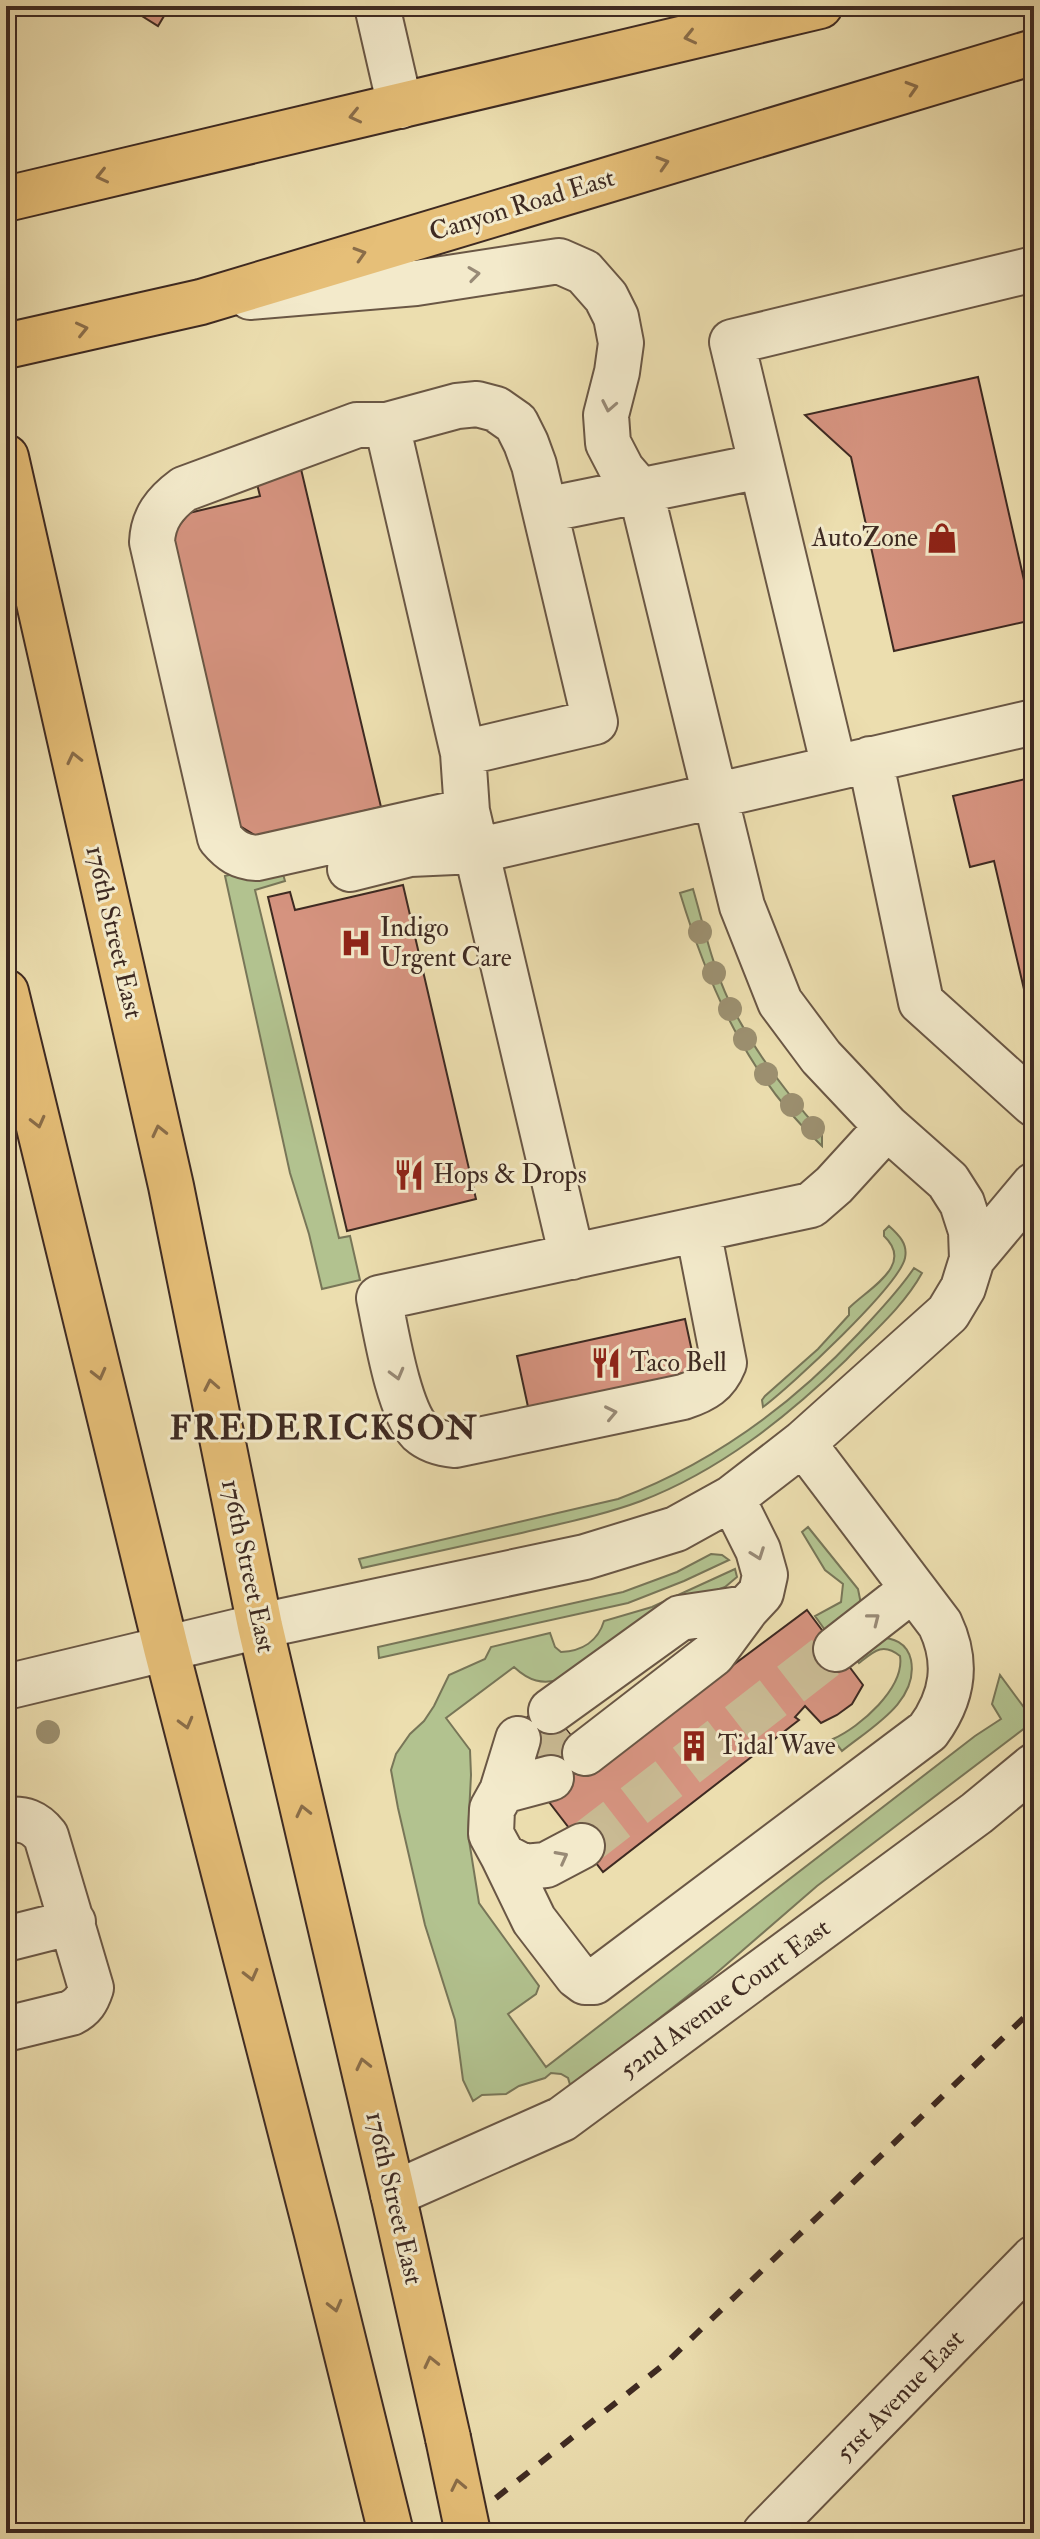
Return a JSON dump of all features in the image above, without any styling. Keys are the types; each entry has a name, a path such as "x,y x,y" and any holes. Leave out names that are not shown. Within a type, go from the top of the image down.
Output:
{"main road":[{"path":"6,199 820,6"},
{"name":"Canyon Road East","path":"6,346 201,302 1034,52"},
{"name":"176th Street East","path":"6,457 171,1186 260,1626 393,2194 468,2533"},
{"path":"6,992 166,1648 391,2533"}],"street":[{"path":"377,6 400,106"},
{"path":"6,1687 260,1626 585,1557 676,1529 732,1498 803,1443 948,1313 963,1288 972,1259 971,1231 962,1203 948,1181 887,1127 821,1057 780,1002 742,906 641,492 622,470 608,443 606,415 621,343 616,317 606,297 584,272 559,261 416,283 201,302"},
{"path":"1034,269 732,342 761,466 921,1002 1034,1104"},
{"path":"463,753 595,722 545,510 526,443 516,423 496,409 477,404 457,406 387,425 357,425 184,489 161,510 152,527 152,542 220,838 230,850 243,857 257,858 471,831 714,795 1034,722"},
{"path":"387,425 463,753 471,831 572,1257"},
{"path":"545,510 761,466"},
{"path":"350,869 410,854 471,831"},
{"path":"698,1230 724,1363 718,1378 702,1391 455,1445 440,1444 422,1433 408,1414 379,1298 811,1205 834,1185 887,1127"},
{"path":"972,1259 1034,1185"},
{"path":"732,1498 758,1550 765,1575 761,1593 713,1654 551,1745 502,1791 492,1809 491,1834 534,1920 585,1982 604,1977 928,1731 940,1715 948,1696 951,1653 940,1624 803,1443"},
{"path":"836,1649 913,1589"},
{"name":"52nd Avenue Court East","path":"393,2194 562,2119 977,1813 1034,1766"},
{"path":"6,1820 28,1820 46,1836 91,1988 87,2000 71,2013 6,2029"},
{"path":"503,1856 524,1867 546,1865 582,1846"},
{"path":"6,1939 73,1922"},
{"name":"51st Avenue East","path":"765,2533 1034,2258"}],"green space":[{"path":"281,867 285,881 255,890 339,1238 350,1236 360,1280 322,1289 290,1173 225,876 253,869"},
{"path":"693,889 713,960 729,1001 771,1070 822,1133 822,1146 773,1091 734,1029 704,963 680,893"},
{"path":"889,1226 905,1248 905,1258 898,1272 842,1336 763,1407 765,1396 818,1349 849,1315 849,1308 886,1275 894,1257 892,1247 884,1236"},
{"path":"914,1268 922,1273 906,1297 846,1360 775,1422 698,1474 670,1489 611,1511 362,1568 359,1559 618,1499 686,1469 748,1430 806,1385 895,1294"},
{"path":"808,1527 858,1589 861,1604 830,1637 815,1616 841,1602 843,1584 825,1570 802,1532"},
{"path":"711,1554 722,1555 729,1560 628,1603 379,1658 378,1647 623,1592 677,1572"},
{"path":"735,1569 737,1577 725,1587 685,1602 562,1679 548,1682 536,1680 514,1667 446,1718 470,1750 468,1834 479,1903 539,1986 536,1994 508,2014 546,2067 1001,1719 992,1704 1000,1675 1034,1721 817,1886 713,1976 571,2088 568,2078 551,2073 506,2094 482,2095 473,2101 463,2080 455,2020 425,1925 398,1808 391,1770 396,1754 424,1721 449,1675 485,1659 491,1647 550,1633 555,1647 561,1652 576,1650 593,1639 604,1621 652,1607"},
{"path":"878,1637 894,1640 903,1645 909,1654 911,1675 908,1689 890,1713 842,1751 833,1739 856,1725 878,1705 888,1693 900,1668 900,1656 889,1650 874,1652 859,1663 854,1656"}],"building":[{"path":"126,6 170,6 158,26"},
{"name":"AutoZone","path":"978,377 1033,620 894,651 851,457 805,415"},
{"path":"301,469 381,807 256,836 235,823 171,536 189,513 260,496 256,480"},
{"path":"1034,777 1034,1032 994,861 970,867 953,796"},
{"path":"403,885 476,1199 347,1231 268,897 290,892 295,910"},
{"name":"Taco Bell","path":"685,1319 696,1370 679,1374 680,1383 530,1416 517,1356"},
{"name":"Tidal Wave","path":"807,1610 863,1685 852,1704 821,1723 805,1706 795,1717 799,1720 603,1872 549,1802 559,1788 512,1731 544,1702 585,1753 606,1760"}],"tunnel":[{"path":"582,1846 836,1649"},
{"path":"534,1757 567,1731"}],"railway":[{"path":"452,2533 667,2362 1034,2008"}],"place":[{"name":"AutoZone","path":"942,538"},
{"name":"Indigo Urgent Care","path":"356,943"},
{"name":"Hops & Drops","path":"409,1175"},
{"name":"Taco Bell","path":"606,1363"},
{"name":"Tidal Wave","path":"694,1746"}],"district":[{"name":"FREDERICKSON","path":"324,1428"}]}
